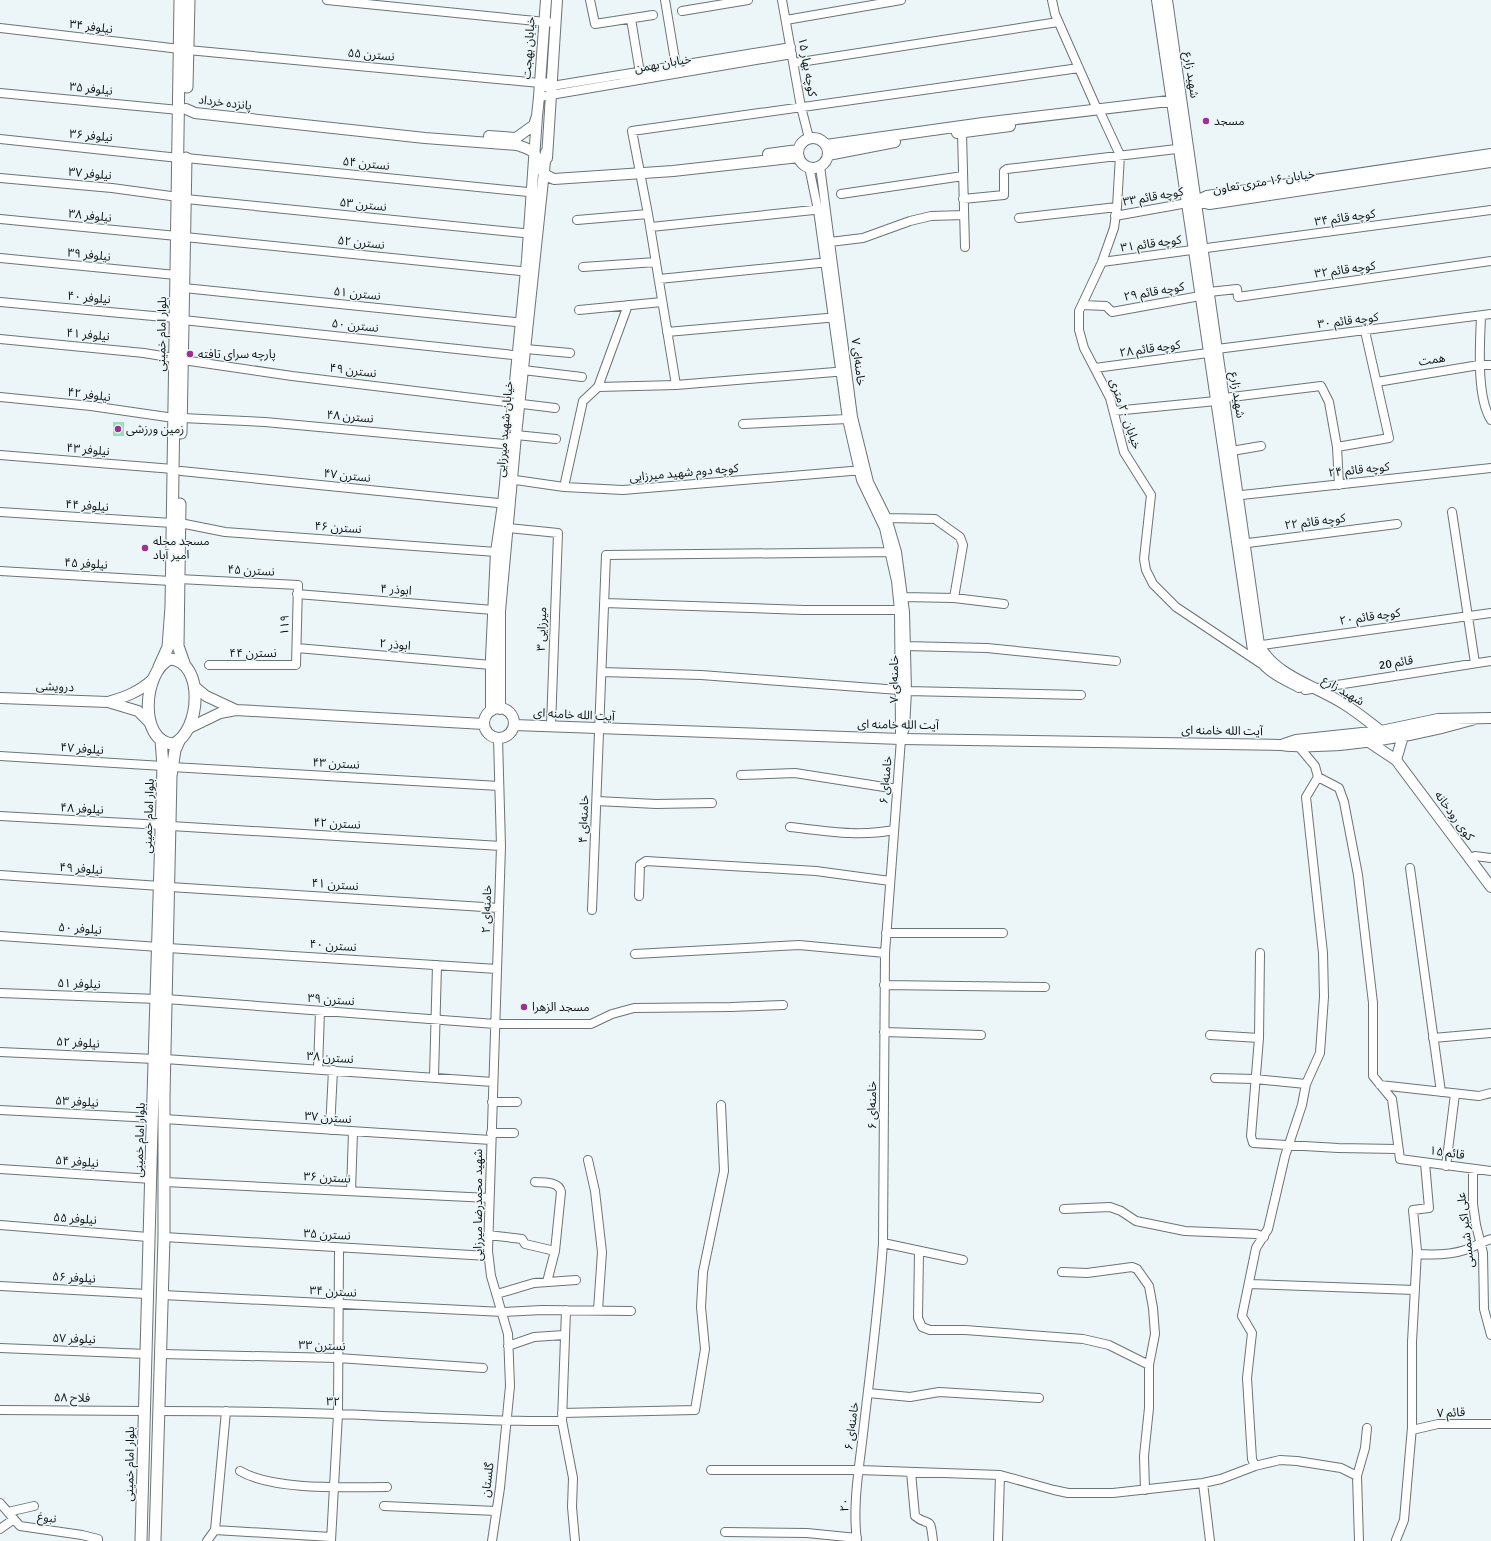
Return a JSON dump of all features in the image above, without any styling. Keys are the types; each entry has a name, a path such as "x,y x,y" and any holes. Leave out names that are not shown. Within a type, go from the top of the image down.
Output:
{"main road":[{"name":"بلوار امام خمینی","path":"180,0 184,50"},
{"name":"بلوار امام خمینی","path":"179,319 184,288 181,237 182,158 184,50 189,0"},
{"name":"بلوار امام خمینی","path":"151,724 148,706 152,680 168,647 175,580 179,359 179,319 176,275 181,237"},
{"name":"بلوار امام خمینی","path":"175,580 178,646 194,686"},
{"path":"159,667 164,661 170,659 176,659 185,666"},
{"path":"151,724 156,735 161,740 167,743 179,741 189,728 194,708 194,686"},
{"name":"بلوار امام خمینی","path":"141,1541 148,1237 159,1096 168,767 161,740"},
{"name":"بلوار امام خمینی","path":"168,767 179,741"},
{"name":"بلوار امام خمینی","path":"155,1541 165,1182 158,1118"},
{"path":"143,1469 157,1470"}],"street":[{"path":"327,0 556,23"},
{"name":"خیابان بهجت","path":"537,116 546,0"},
{"name":"خیابان بهجت","path":"546,152 552,88 557,0"},
{"path":"590,0 595,24 653,15"},
{"path":"665,0 676,66"},
{"path":"682,11 748,0"},
{"name":"کوچه بهار ۱۵","path":"782,0 801,107 809,138"},
{"path":"786,20 901,0"},
{"path":"1052,0 1058,22 1099,112"},
{"name":"شهید زارع","path":"1157,0 1177,103"},
{"name":"شهید زارع","path":"1168,0 1182,148 1256,645 1261,664 1280,677 1344,703 1381,731"},
{"path":"631,19 640,73"},
{"path":"794,63 1058,22"},
{"name":"نیلوفر ۳۴","path":"0,28 184,50"},
{"name":"نسترن ۵۵","path":"184,50 540,89 552,88"},
{"name":"خیابان بهمن","path":"552,88 676,66 792,51"},
{"name":"خیابان بهمن","path":"540,89 792,51"},
{"path":"676,385 651,227 632,131 1079,68"},
{"name":"نیلوفر ۳۵","path":"0,93 183,110"},
{"path":"828,150 983,123 1177,103"},
{"name":"پانزده خرداد","path":"183,110 194,108 390,130 516,138 534,125 537,116"},
{"name":"پانزده خرداد","path":"183,110 195,113 316,127 425,138 517,145 530,150 535,154"},
{"path":"828,150 962,133 1099,112"},
{"name":"خیابان ۲۰ متری","path":"1099,112 1120,155 1117,207 1114,228 1102,262 1079,311 1079,330 1084,348 1110,398 1124,452 1151,495 1144,559 1146,570 1153,584 1176,607 1261,664"},
{"name":"خیابان شهید میرزایی","path":"496,710 500,611 508,528 507,504 537,193 535,154 537,116"},
{"path":"517,145 536,139 549,126"},
{"path":"962,133 962,199 965,247"},
{"path":"809,138 821,139 828,150 826,162 820,166 808,167 802,164 798,154 802,142 809,138"},
{"name":"نیلوفر ۳۶","path":"0,139 182,158"},
{"path":"962,199 1004,195 1004,171 1007,169 1182,148"},
{"path":"546,152 550,172 557,174 640,170"},
{"name":"خیابان شهید میرزایی","path":"537,193 545,175 546,152"},
{"path":"535,154 545,175 554,179 562,179 721,160 798,154"},
{"name":"خیابان ۱۶ متری تعاون","path":"1191,203 1207,196 1491,154"},
{"name":"نسترن ۵۴","path":"182,158 537,193"},
{"name":"خیابان ۱۶ متری تعاون","path":"1191,203 1209,204 1491,162"},
{"name":"خامنه‌ای ۷","path":"820,166 822,209 844,371 862,470"},
{"name":"خامنه‌ای ۷","path":"808,167 822,209 830,242 829,262"},
{"path":"841,194 963,176"},
{"name":"نیلوفر ۳۷","path":"0,178 112,188 182,198"},
{"name":"نسترن ۵۳","path":"182,198 534,234"},
{"name":"کوچه قائم ۳۳","path":"1115,216 1191,203"},
{"path":"1018,218 1117,207"},
{"path":"651,227 822,209"},
{"name":"کوچه قائم ۳۴","path":"1198,250 1491,210"},
{"path":"577,220 648,214"},
{"path":"830,242 863,238 910,221 931,216 964,215"},
{"name":"نیلوفر ۳۸","path":"0,218 181,237"},
{"name":"نسترن ۵۲","path":"181,237 530,272"},
{"name":"۳۱ کوچه قائم","path":"1102,262 1198,250"},
{"name":"نیلوفر ۳۹","path":"0,258 176,275"},
{"name":"کوچه قائم ۳۲","path":"1204,294 1237,289 1238,297 1491,261"},
{"path":"584,267 656,262"},
{"path":"659,279 829,262"},
{"name":"نسترن ۵۱","path":"184,288 524,323"},
{"name":"کوچه قائم ۲۹","path":"1082,305 1106,306 1112,312 1204,294"},
{"name":"نیلوفر ۴۰","path":"0,302 179,319"},
{"path":"579,310 662,302"},
{"path":"564,487 579,411 583,401 598,387 628,305"},
{"name":"کوچه قائم ۳۰","path":"1213,351 1491,314"},
{"path":"1481,316 1479,365 1486,412 1491,420"},
{"path":"667,332 837,317"},
{"name":"نسترن ۵۰","path":"179,319 522,354 570,353"},
{"path":"1337,447 1390,438 1365,331"},
{"name":"نیلوفر ۴۱","path":"0,339 144,353 179,359"},
{"name":"کوچه قائم ۲۸","path":"1095,368 1213,351"},
{"name":"خیابان شهید میرزایی","path":"516,403 523,370 522,354"},
{"name":"نسترن ۴۹","path":"179,359 292,376 555,408"},
{"name":"همت","path":"1377,382 1479,365 1491,365"},
{"path":"523,370 582,376"},
{"path":"598,387 676,385 844,371"},
{"name":"خامنه‌ای ۷","path":"844,371 847,419 869,499 884,520 903,597 905,646 901,739"},
{"path":"1114,411 1220,400 1321,386 1329,402 1337,447 1339,485"},
{"name":"نیلوفر ۴۲","path":"0,397 91,406 178,418"},
{"name":"نسترن ۴۸","path":"178,418 273,423 513,441 556,440"},
{"path":"743,424 847,419"},
{"path":"1227,452 1261,446"},
{"name":"نیلوفر ۴۳","path":"0,455 177,470"},
{"name":"کوچه قائم ۲۴","path":"1234,495 1491,468"},
{"name":"نسترن ۴۷","path":"177,470 507,504"},
{"name":"کوچه دوم شهید میرزایی","path":"509,479 564,487 623,490 862,470"},
{"name":"خیابان شهید میرزایی","path":"496,710 491,665 496,552 507,504"},
{"name":"نیلوفر ۴۴","path":"0,512 176,523"},
{"path":"1452,512 1475,663"},
{"path":"884,520 935,519 960,537 963,545 954,598"},
{"name":"نسترن ۴۶","path":"176,523 225,532 496,552"},
{"name":"کوچه قائم ۲۲","path":"1241,544 1397,524"},
{"name":"میرزایی ۳","path":"508,528 558,533 551,726"},
{"name":"خامنه‌ای ۷","path":"893,553 899,610 903,690"},
{"name":"خامنه‌ای ۴","path":"592,910 606,555 893,553"},
{"name":"نیلوفر ۴۵","path":"0,571 175,580"},
{"name":"نسترن ۴۵","path":"175,580 298,585"},
{"name":"۱۱۹","path":"296,665 298,585"},
{"name":"ابوذر ۴","path":"297,594 493,610"},
{"path":"903,597 954,598 1004,604"},
{"path":"605,603 804,610 899,610"},
{"name":"کوچه قائم ۲۰","path":"1256,645 1491,613"},
{"name":"شهید زارع","path":"1256,645 1271,661 1340,709 1370,732"},
{"path":"905,646 987,648 1116,661"},
{"name":"ابوذر ۲","path":"296,648 491,665"},
{"path":"1261,664 1271,661"},
{"name":"قائم 20","path":"1310,689 1491,661"},
{"name":"نسترن ۴۴","path":"209,665 296,665"},
{"path":"602,672 701,675 903,690 1082,695"},
{"path":"108,702 125,698 143,688 152,680"},
{"path":"194,686 206,696 236,710"},
{"name":"درویشی","path":"0,698 108,702"},
{"path":"108,702 138,711 151,724"},
{"path":"189,728 220,712 236,710 484,724"},
{"path":"496,710 510,714 514,725 510,733 498,738 490,735 484,724 486,716 496,710"},
{"name":"آیت الله خامنه ای","path":"1282,745 1296,740 1381,731 1438,719 1491,718"},
{"name":"آیت الله خامنه ای","path":"514,725 901,739 1282,745 1300,748 1369,742 1441,730 1475,719"},
{"path":"1396,760 1403,736"},
{"name":"خامنه‌ای ۲","path":"492,1082 501,846 498,738"},
{"name":"خامنه‌ای ۶","path":"859,1470 884,1243 885,952 901,739"},
{"name":"کوی رودخانه","path":"1369,742 1396,760 1491,887"},
{"path":"1255,1466 1252,1459 1247,1378 1252,1333 1242,1316 1256,1248 1268,1229 1290,1144 1302,1106 1306,1084 1320,1053 1324,1018 1323,953 1306,797 1318,778 1315,766 1300,748"},
{"name":"نیلوفر ۴۷","path":"0,756 168,767"},
{"name":"نسترن ۴۳","path":"168,767 499,786"},
{"path":"741,775 795,773 897,789"},
{"path":"1260,953 1259,1038 1255,1079 1252,1136 1253,1143 1338,1148 1397,1149 1392,1099 1388,1092 1379,1085 1373,1076 1373,1002 1358,875 1344,802 1339,788 1318,778"},
{"path":"597,801 656,804 712,803"},
{"name":"نیلوفر ۴۸","path":"0,816 166,826"},
{"name":"نسترن ۴۲","path":"166,826 501,846"},
{"path":"790,827 855,834 872,834 894,830"},
{"path":"1469,859 1475,856 1491,858"},
{"path":"639,896 640,865 646,861 816,871 890,880"},
{"path":"1410,868 1441,1092"},
{"name":"نیلوفر ۴۹","path":"0,875 165,887"},
{"name":"نسترن ۴۱","path":"165,887 499,908"},
{"path":"886,933 1003,933"},
{"name":"نیلوفر ۵۰","path":"0,936 163,947"},
{"path":"635,954 799,946 885,952"},
{"name":"نسترن ۴۰","path":"163,947 497,969"},
{"path":"434,1077 438,965"},
{"path":"884,986 1045,987"},
{"name":"نیلوفر ۵۱","path":"0,993 162,999"},
{"name":"نسترن ۳۹","path":"162,999 495,1024 591,1024 612,1014 634,1008 731,1007 783,1004"},
{"path":"318,1069 320,1011"},
{"path":"884,1032 981,1035"},
{"path":"1433,1038 1491,1033"},
{"path":"1210,1035 1259,1038"},
{"name":"نیلوفر ۵۲","path":"0,1052 160,1059"},
{"name":"نسترن ۳۸","path":"160,1059 492,1082"},
{"path":"330,1130 332,1070"},
{"path":"1215,1078 1255,1079 1306,1084"},
{"name":"شهید محمدرضا میرزایی","path":"492,1082 488,1256 491,1276 503,1312 508,1334 510,1386 507,1422"},
{"path":"1379,1085 1479,1096 1491,1093"},
{"path":"1446,1166 1455,1094"},
{"path":"492,1102 517,1102"},
{"name":"۳۲","path":"159,1411 338,1414 507,1422 562,1417 695,1410 704,1349 701,1306 703,1272 724,1171 721,1105"},
{"name":"نیلوفر ۵۳","path":"0,1110 158,1118"},
{"name":"نسترن ۳۷","path":"158,1118 352,1132 491,1136 514,1133"},
{"path":"351,1191 352,1132"},
{"name":"قائم ۱۵","path":"1397,1149 1400,1159 1491,1171"},
{"path":"588,1160 595,1190 602,1252 598,1310"},
{"path":"1396,1540 1404,1520 1412,1430 1412,1342 1417,1254 1413,1210 1429,1208 1425,1163"},
{"name":"نیلوفر ۵۴","path":"0,1169 152,1179"},
{"name":"علی اکبر شمسی","path":"1473,1169 1473,1204 1483,1253 1484,1309 1491,1334"},
{"name":"نسترن ۳۶","path":"165,1182 489,1198"},
{"path":"535,1182 557,1184 560,1187 555,1251 547,1282"},
{"path":"1064,1209 1110,1206 1136,1221 1185,1231 1256,1234 1264,1237"},
{"name":"نیلوفر ۵۵","path":"0,1225 148,1237"},
{"path":"488,1235 522,1239 525,1244 555,1251"},
{"name":"نسترن ۳۵","path":"164,1237 488,1256"},
{"path":"1417,1254 1452,1253 1465,1250 1480,1242 1491,1239"},
{"path":"884,1243 919,1252 963,1260"},
{"path":"215,1530 331,1539 338,1414 340,1248"},
{"path":"919,1252 918,1318 922,1327 930,1330 965,1330 1083,1339 1109,1345 1148,1364"},
{"path":"1062,1272 1087,1273 1132,1267 1137,1269 1149,1286 1153,1308 1155,1334 1148,1364 1149,1408 1144,1456 1145,1490"},
{"path":"497,1294 534,1283 576,1280"},
{"path":"1249,1284 1415,1290"},
{"name":"نیلوفر ۵۶","path":"0,1286 147,1294"},
{"name":"نسترن ۳۴","path":"162,1295 503,1312 566,1310 631,1311"},
{"path":"566,1310 562,1417 573,1478 572,1507 575,1541"},
{"path":"508,1346 534,1337 564,1335"},
{"name":"نیلوفر ۵۷","path":"0,1348 146,1354"},
{"name":"نسترن ۳۳","path":"161,1354 338,1358 483,1368"},
{"path":"868,1393 910,1397 939,1392 1039,1398"},
{"name":"فلاح ۵۸","path":"0,1410 144,1412"},
{"path":"207,1541 215,1530 226,1411"},
{"name":"گلستان","path":"492,1541 507,1422"},
{"name":"قائم ۷","path":"1412,1430 1438,1424 1491,1424"},
{"path":"1359,1541 1358,1476 1365,1448 1367,1428"},
{"path":"711,1470 859,1470 1000,1475 1068,1493 1113,1493 1203,1483 1221,1479 1255,1466 1280,1460 1297,1461 1341,1468 1358,1476"},
{"name":"۲۰","path":"857,1539 856,1529 859,1470"},
{"path":"240,1472 258,1479 314,1487 387,1487"},
{"path":"911,1472 915,1516 929,1522 931,1525 932,1541"},
{"path":"998,1541 1000,1475"},
{"path":"1203,1483 1210,1541"},
{"name":"نبوغ","path":"0,1503 20,1526 82,1535 98,1539 98,1541"},
{"path":"8,1512 34,1506"},
{"path":"384,1506 496,1511"},
{"path":"0,1529 14,1519"},
{"path":"726,1532 857,1539"}],"green space":[{"name":"زمین ورزشی","path":"113,422 124,422 124,436 113,436"}],"place":[{"name":"مسجد","path":"1206,121"},
{"name":"پارچه سرای تافته","path":"190,354"},
{"name":"زمین ورزشی","path":"118,429"},
{"name":"مسجد محله امیر آباد","path":"145,548"},
{"name":"مسجد الزهرا","path":"524,1007"}]}
